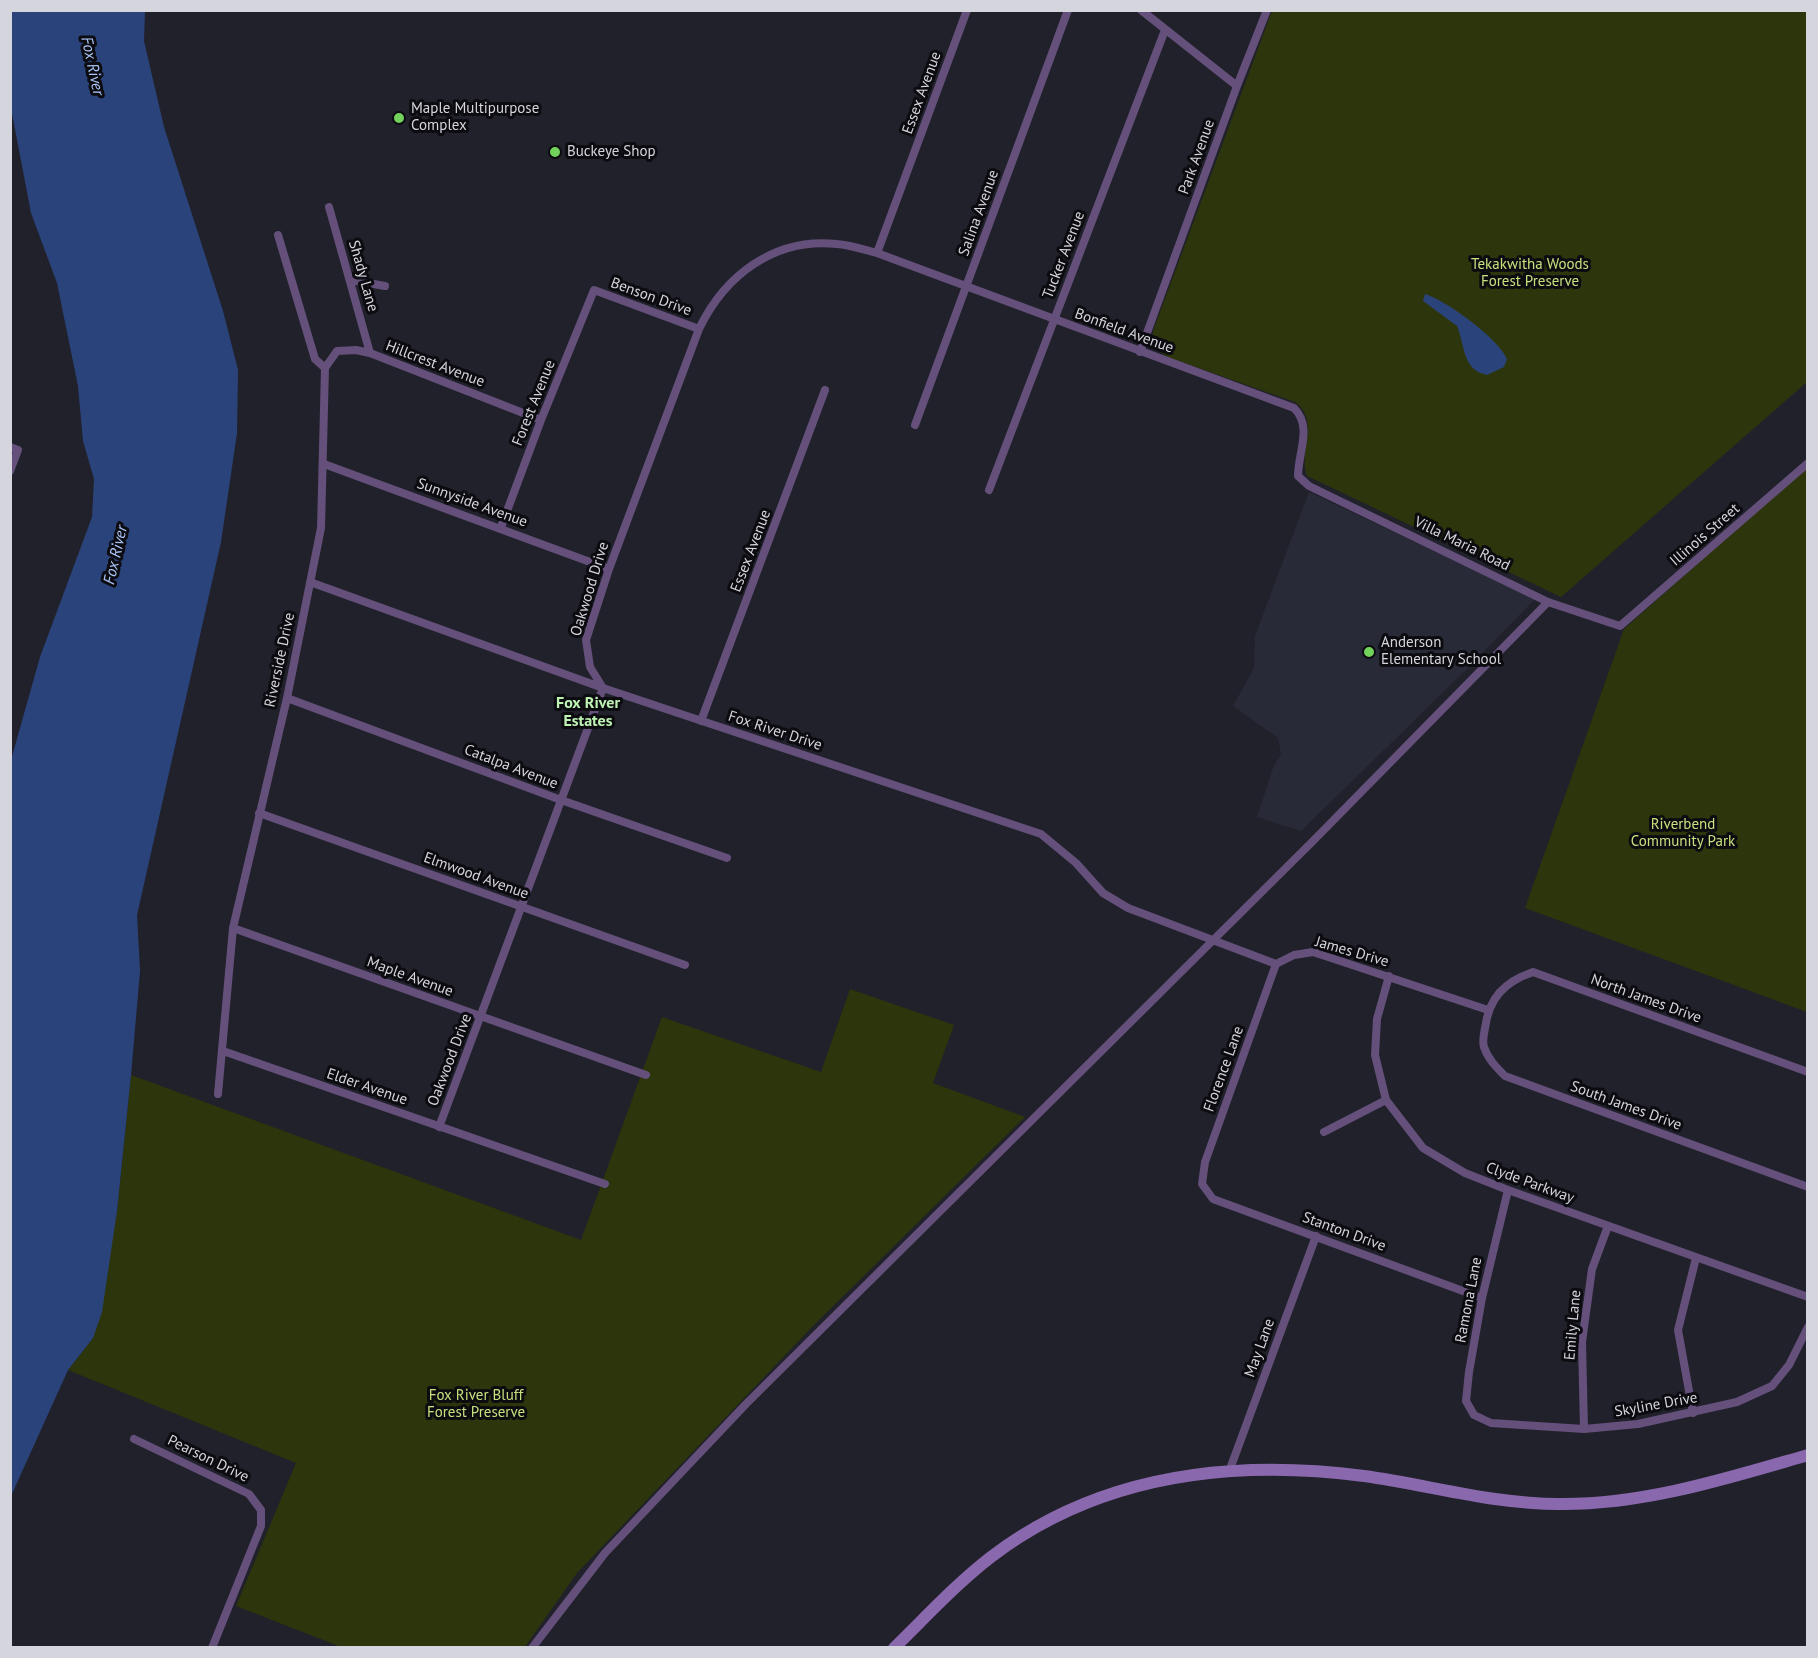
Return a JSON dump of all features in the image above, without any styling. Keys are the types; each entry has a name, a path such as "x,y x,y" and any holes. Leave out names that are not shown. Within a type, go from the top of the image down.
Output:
{"main road":[{"path":"894,1647 991,1558 1044,1522 1093,1501 1142,1485 1230,1469 1364,1476 1493,1498 1562,1504 1606,1502 1680,1490 1808,1455"}],"street":[{"name":"Essex Avenue","path":"878,253 967,10"},
{"name":"Salina Avenue","path":"915,425 1068,10"},
{"path":"1141,10 1237,86"},
{"name":"Park Avenue","path":"1140,352 1267,10"},
{"name":"Tucker Avenue","path":"989,490 1165,30"},
{"name":"Shady Lane","path":"329,207 370,353"},
{"name":"Riverside Drive","path":"218,1094 233,928 287,698 321,528 324,368 315,359 278,235"},
{"name":"Oakwood Drive","path":"440,1127 603,688 590,667 586,640 609,569 699,329 709,309 727,286 748,267 775,251 814,243 841,244 878,253"},
{"name":"Bonfield Avenue","path":"878,253 966,288 1294,408 1305,425 1298,458 1298,476"},
{"path":"351,279 385,286"},
{"name":"Benson Drive","path":"594,290 699,329"},
{"name":"Forest Avenue","path":"501,527 540,420 594,290"},
{"name":"Hillcrest Avenue","path":"324,368 337,351 356,350 370,353 540,420"},
{"name":"Essex Avenue","path":"702,721 825,390"},
{"path":"10,471 14,449"},
{"name":"Sunnyside Avenue","path":"324,464 501,527 609,569"},
{"name":"Illinois Street","path":"1620,626 1808,464"},
{"name":"Villa Maria Road","path":"1298,476 1309,486 1548,602 1620,626"},
{"name":"Fox River Drive","path":"310,582 603,688 1041,834 1076,863 1103,893 1128,908 1211,939"},
{"path":"532,1647 605,1553 746,1404 1211,939 1313,841 1548,602"},
{"name":"Catalpa Avenue","path":"287,698 561,800 727,858"},
{"name":"Elmwood Avenue","path":"259,813 685,965"},
{"name":"Maple Avenue","path":"233,928 646,1075"},
{"path":"1211,939 1276,964"},
{"name":"James Drive","path":"1276,964 1294,955 1313,952 1488,1010"},
{"name":"Florence Lane","path":"1202,1184 1205,1162 1276,964"},
{"name":"North James Drive","path":"1488,1010 1503,988 1517,978 1533,972 1808,1072"},
{"name":"Clyde Parkway","path":"1389,976 1377,1019 1376,1055 1386,1100 1423,1148 1465,1173 1508,1190 1808,1298"},
{"name":"South James Drive","path":"1488,1010 1483,1044 1492,1063 1505,1076 1808,1187"},
{"name":"Elder Avenue","path":"223,1051 605,1184"},
{"path":"1324,1132 1386,1100"},
{"name":"Stanton Drive","path":"1202,1184 1213,1200 1482,1298"},
{"name":"Ramona Lane","path":"1474,1415 1466,1401 1482,1298 1508,1190"},
{"name":"Emily Lane","path":"1584,1429 1581,1342 1592,1269 1608,1226"},
{"name":"May Lane","path":"1230,1469 1316,1236"},
{"path":"1693,1413 1678,1330 1696,1258"},
{"name":"Skyline Drive","path":"1474,1415 1491,1423 1584,1429 1638,1424 1737,1402 1772,1386 1789,1365 1808,1327"},
{"name":"Pearson Drive","path":"134,1439 249,1494 261,1510 261,1526 212,1647"}],"shaded area":[{"name":"Anderson Elementary School","path":"1309,492 1535,599 1468,668 1301,831 1257,817 1273,768 1281,754 1278,738 1233,706 1254,668 1255,636"}],"green space":[{"name":"Tekakwitha Woods Forest Preserve","path":"1272,11 1807,11 1807,382 1561,597 1307,476 1305,456 1307,418 1295,402 1170,358 1159,351 1154,344 1153,331"},
{"name":"Riverbend Community Park","path":"1807,467 1807,1012 1525,908 1624,629"},
{"name":"Fox River Bluff Forest Preserve","path":"850,989 954,1025 933,1083 1025,1117 815,1324 577,1573 525,1647 341,1647 236,1606 296,1463 68,1370 93,1338 117,1211 131,1075 581,1240 662,1017 821,1072"}],"water":[{"name":"Fox River","path":"11,10 145,11 144,41 164,127 223,311 238,370 237,433 221,542 137,915 140,971 131,1075 117,1211 102,1312 93,1338 68,1370 11,1496 11,760 40,657 92,517 94,479 83,441 78,386 57,283 31,213 11,108"},
{"path":"1425,294 1446,304 1471,321 1494,341 1507,359 1504,367 1487,375 1473,368 1466,356 1457,326 1423,301"}],"place":[{"name":"Maple Multipurpose Complex","path":"399,118"},
{"name":"Buckeye Shop","path":"555,152"},
{"name":"Anderson Elementary School","path":"1369,652"}],"district":[{"name":"Fox River Estates","path":"588,712"}]}
